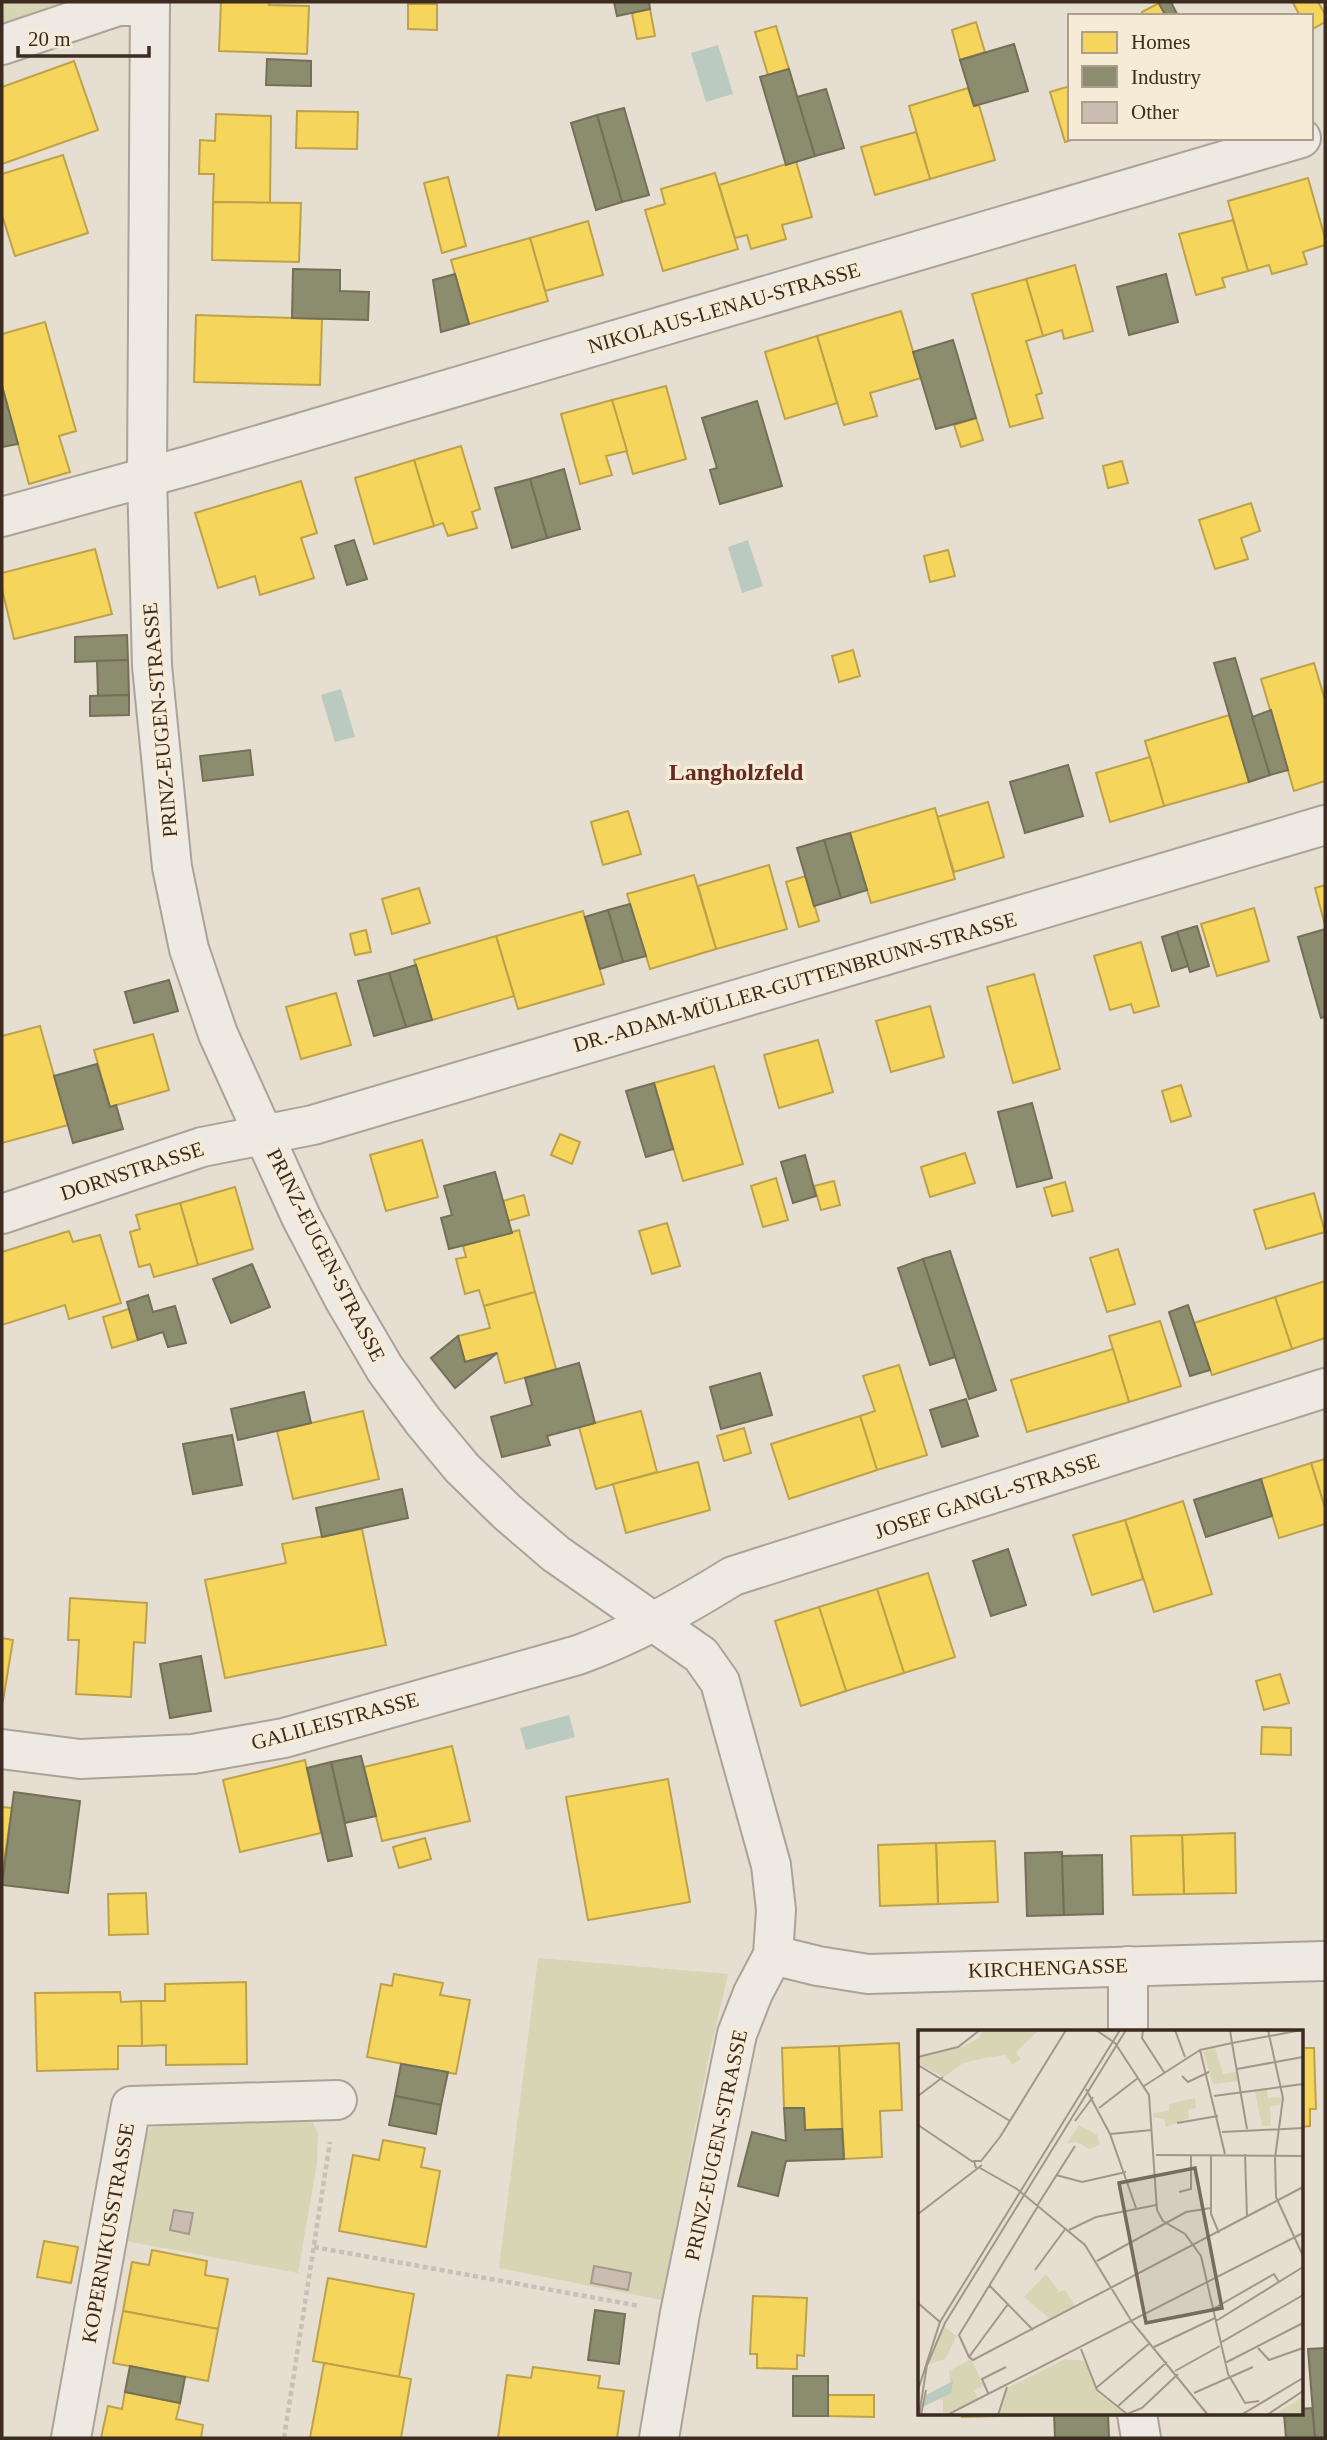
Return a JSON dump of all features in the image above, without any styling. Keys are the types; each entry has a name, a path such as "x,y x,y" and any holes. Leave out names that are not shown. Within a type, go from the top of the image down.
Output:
{"street":[{"path":"2,45 118,6 150,4"},
{"name":"PRINZ-EUGEN-STRASSE","path":"150,4 147,476 152,666 172,867 189,949 218,1034 301,1217 385,1369 422,1421 462,1468 507,1512 556,1554 701,1655 720,1682 771,1865 776,1909 773,1955 753,1993 737,2034 680,2313 659,2438"},
{"name":"NIKOLAUS-LENAU-STRASSE","path":"2,517 1294,140"},
{"name":"DR.-ADAM-MÜLLER-GUTTENBRUNN-STRASSE","path":"263,1133 313,1125 1325,825"},
{"name":"DORNSTRASSE","path":"2,1214 202,1147 263,1133"},
{"name":"JOSEF GANGL-STRASSE","path":"657,1622 733,1576 1325,1388"},
{"name":"GALILEISTRASSE","path":"2,1749 80,1759 193,1754 284,1738 578,1655 621,1640 657,1622"},
{"name":"KIRCHENGASSE","path":"773,1955 868,1974 1325,1961"},
{"path":"1128,1966 1128,2030"},
{"name":"KOPERNIKUSSTRASSE","path":"71,2438 131,2106 337,2100"},
{"path":"1137,2416 1141,2438"}],"path":[{"path":"284,2438 337,2100"},
{"path":"314,2247 680,2313"}],"shaded area":[{"path":"2,2 66,2 2,23"},
{"path":"718,45 733,94 706,102 691,53"},
{"path":"748,540 763,586 742,593 728,547"},
{"path":"341,689 355,737 335,742 321,695"},
{"path":"569,1715 575,1737 526,1750 520,1728"},
{"path":"538,1958 728,1974 708,2060 662,2300 499,2268"},
{"path":"172,2118 312,2120 318,2134 317,2163 298,2273 120,2240 141,2142 151,2128"}],"building: Homes":[{"path":"221,2 270,2 269,5 309,6 307,54 219,51"},
{"path":"1318,2 1325,14 1325,22 1313,29 1313,14 1299,14 1293,3"},
{"path":"1159,3 1165,14 1143,14 1142,12"},
{"path":"408,4 437,4 437,30 408,29"},
{"path":"650,9 655,36 637,39 632,13"},
{"path":"976,22 985,52 960,60 952,30"},
{"path":"776,26 789,69 768,75 755,32"},
{"path":"74,61 98,130 2,164 2,87"},
{"path":"1068,87 1068,140 1072,140 1065,142 1050,92"},
{"path":"968,88 974,106 979,105 995,160 930,179 909,106"},
{"path":"297,111 358,112 357,149 296,148"},
{"path":"216,114 271,116 270,203 213,202 214,174 199,174 200,140 215,141"},
{"path":"916,132 930,179 875,195 861,147"},
{"path":"63,155 88,233 15,256 2,215 2,174"},
{"path":"796,161 812,217 782,225 786,239 751,249 747,235 735,238 719,185"},
{"path":"715,173 738,249 663,271 645,210 665,204 661,189"},
{"path":"448,177 466,246 442,253 424,183"},
{"path":"1308,178 1325,245 1303,252 1307,264 1272,274 1269,265 1248,271 1228,201"},
{"path":"213,202 301,203 299,262 212,260"},
{"path":"1233,220 1248,271 1222,278 1225,287 1196,295 1179,234"},
{"path":"588,221 603,275 545,291 530,238"},
{"path":"530,238 548,301 469,324 451,260"},
{"path":"1075,265 1093,331 1064,339 1062,330 1043,336 1026,279"},
{"path":"1026,279 1043,336 1026,341 1042,393 1036,395 1043,418 1010,427 972,294"},
{"path":"901,311 921,378 870,393 877,416 844,425 817,336"},
{"path":"196,315 322,319 320,385 194,382"},
{"path":"45,322 76,431 59,436 70,472 29,484 2,386 2,334"},
{"path":"817,336 837,403 785,419 765,352"},
{"path":"666,386 686,459 633,474 612,400"},
{"path":"612,400 627,451 606,456 612,475 580,484 561,414"},
{"path":"976,418 983,440 961,447 954,425"},
{"path":"461,446 480,509 472,512 477,528 448,536 443,523 434,526 414,460"},
{"path":"414,460 434,526 374,544 355,478"},
{"path":"1122,461 1128,483 1108,488 1103,466"},
{"path":"301,481 317,533 301,538 314,578 260,595 255,576 218,588 195,513"},
{"path":"1251,503 1260,531 1241,538 1248,559 1215,569 1199,520"},
{"path":"95,549 112,614 14,639 2,589 2,573"},
{"path":"948,550 955,576 930,582 924,556"},
{"path":"853,650 860,676 839,682 832,656"},
{"path":"1314,663 1325,700 1325,781 1294,791 1261,679"},
{"path":"1229,715 1249,782 1164,806 1145,741"},
{"path":"1150,757 1164,806 1110,822 1096,773"},
{"path":"988,802 1004,857 954,872 937,817"},
{"path":"935,808 955,879 871,903 850,833"},
{"path":"628,811 641,854 603,865 591,822"},
{"path":"769,865 787,929 716,949 698,886"},
{"path":"694,875 716,949 650,969 627,894"},
{"path":"806,876 819,921 799,927 786,882"},
{"path":"1325,885 1325,925 1315,888"},
{"path":"419,888 430,923 392,934 382,899"},
{"path":"1254,908 1269,961 1217,976 1201,924"},
{"path":"583,911 604,984 518,1009 496,936"},
{"path":"366,930 371,952 355,955 350,934"},
{"path":"496,936 514,996 432,1020 414,960"},
{"path":"1141,942 1159,1006 1134,1013 1131,1004 1110,1010 1094,956"},
{"path":"1034,974 1060,1069 1013,1083 987,987"},
{"path":"336,993 351,1045 301,1059 286,1007"},
{"path":"930,1006 944,1057 891,1072 876,1021"},
{"path":"40,1026 68,1125 2,1143 2,1036"},
{"path":"153,1034 169,1090 110,1107 94,1050"},
{"path":"818,1040 833,1092 779,1108 764,1055"},
{"path":"714,1066 743,1164 683,1181 654,1083"},
{"path":"1181,1085 1191,1116 1171,1122 1162,1091"},
{"path":"560,1134 580,1142 572,1164 551,1155"},
{"path":"422,1140 438,1197 386,1211 370,1155"},
{"path":"965,1153 975,1183 930,1197 921,1167"},
{"path":"776,1178 788,1220 763,1227 751,1186"},
{"path":"834,1181 840,1205 821,1210 814,1186"},
{"path":"1065,1182 1073,1211 1052,1216 1044,1188"},
{"path":"235,1187 253,1249 198,1265 180,1203"},
{"path":"1314,1193 1325,1232 1266,1249 1254,1210"},
{"path":"524,1195 529,1215 508,1221 503,1201"},
{"path":"180,1203 198,1265 154,1277 150,1264 139,1267 130,1232 140,1229 136,1215"},
{"path":"667,1223 680,1266 652,1274 639,1231"},
{"path":"519,1230 535,1292 484,1306 479,1290 465,1294 456,1259 466,1257 463,1246"},
{"path":"69,1231 73,1242 100,1235 121,1303 69,1319 65,1305 2,1325 2,1252"},
{"path":"1118,1249 1135,1304 1107,1312 1090,1258"},
{"path":"1325,1281 1325,1338 1292,1349 1275,1297"},
{"path":"535,1292 556,1369 505,1383 497,1353 465,1362 458,1336 490,1328 484,1306"},
{"path":"1275,1297 1292,1349 1212,1375 1194,1323"},
{"path":"129,1309 138,1340 112,1348 103,1317"},
{"path":"1160,1321 1181,1386 1129,1402 1109,1336"},
{"path":"1113,1349 1129,1402 1027,1432 1011,1380"},
{"path":"899,1365 927,1455 877,1470 860,1416 875,1411 863,1376"},
{"path":"363,1411 379,1479 293,1499 277,1431"},
{"path":"641,1411 657,1472 596,1489 579,1427"},
{"path":"860,1416 877,1470 789,1499 771,1444"},
{"path":"744,1428 751,1453 724,1461 717,1436"},
{"path":"1325,1459 1325,1508 1311,1463"},
{"path":"698,1462 710,1510 626,1533 613,1484"},
{"path":"1311,1463 1325,1508 1325,1524 1279,1538 1261,1479"},
{"path":"1183,1501 1212,1594 1154,1612 1125,1520"},
{"path":"1125,1520 1143,1579 1092,1595 1073,1535"},
{"path":"362,1529 386,1645 225,1678 205,1580 286,1563 282,1544"},
{"path":"928,1573 955,1657 904,1673 877,1589"},
{"path":"877,1589 904,1673 846,1691 819,1607"},
{"path":"70,1598 147,1603 145,1643 134,1642 131,1697 76,1694 79,1640 68,1640"},
{"path":"819,1607 846,1691 801,1706 775,1621"},
{"path":"2,1638 13,1640 3,1701 2,1701"},
{"path":"1280,1674 1289,1703 1264,1710 1256,1681"},
{"path":"1262,1727 1291,1728 1291,1755 1261,1754"},
{"path":"452,1746 470,1821 382,1841 364,1767"},
{"path":"305,1760 321,1833 240,1852 223,1780"},
{"path":"668,1779 690,1902 588,1920 566,1797"},
{"path":"2,1807 12,1808 3,1869 2,1869"},
{"path":"1235,1833 1236,1893 1184,1894 1182,1835"},
{"path":"1182,1835 1184,1894 1133,1895 1131,1836"},
{"path":"425,1838 431,1859 399,1868 393,1847"},
{"path":"995,1841 998,1902 938,1904 936,1843"},
{"path":"936,1843 938,1904 880,1906 878,1845"},
{"path":"146,1893 148,1934 109,1935 108,1894"},
{"path":"394,1974 443,1983 440,1995 470,2000 456,2074 367,2057 381,1984 392,1986"},
{"path":"246,1982 247,2064 166,2065 166,2045 142,2046 141,2001 165,2001 165,1984"},
{"path":"120,1992 121,2002 141,2001 142,2046 118,2046 118,2069 37,2071 35,1993"},
{"path":"899,2043 902,2110 880,2111 882,2157 844,2159 839,2046"},
{"path":"839,2046 842,2129 805,2130 804,2108 784,2108 782,2048"},
{"path":"1302,2048 1314,2048 1316,2109 1310,2109 1310,2126 1302,2127"},
{"path":"383,2140 425,2148 421,2167 440,2171 426,2247 339,2231 353,2155 379,2160"},
{"path":"44,2241 78,2247 71,2283 37,2277"},
{"path":"152,2250 207,2261 205,2275 228,2279 218,2329 123,2311 132,2262 149,2265"},
{"path":"328,2278 414,2294 399,2377 313,2361"},
{"path":"753,2296 807,2298 804,2356 797,2355 797,2369 757,2368 757,2354 750,2354"},
{"path":"123,2311 218,2329 208,2381 113,2363"},
{"path":"324,2363 411,2379 401,2438 310,2438"},
{"path":"533,2367 600,2376 598,2388 624,2391 617,2438 498,2438 507,2375 531,2378"},
{"path":"125,2392 180,2403 176,2419 203,2425 201,2438 101,2438 108,2406 122,2409"},
{"path":"828,2395 874,2395 874,2417 828,2416"}],"building: Industry":[{"path":"614,2 649,2 650,9 617,16"},
{"path":"1158,2 1171,2 1177,14 1165,14"},
{"path":"1014,44 1028,91 974,106 960,60"},
{"path":"267,59 311,61 311,86 266,85"},
{"path":"789,69 815,156 786,165 760,77"},
{"path":"826,89 844,148 815,156 797,97"},
{"path":"624,108 649,195 622,202 597,115"},
{"path":"597,115 622,202 596,210 571,123"},
{"path":"293,269 340,270 340,291 369,292 368,320 292,318"},
{"path":"455,274 469,324 441,332 433,280"},
{"path":"1166,274 1178,322 1129,335 1117,287"},
{"path":"953,340 976,418 936,429 913,352"},
{"path":"2,386 18,444 2,447"},
{"path":"757,401 782,486 720,504 710,470 717,468 702,418"},
{"path":"564,469 580,529 547,538 530,479"},
{"path":"530,479 547,538 512,548 495,488"},
{"path":"354,540 367,579 347,585 335,546"},
{"path":"127,635 128,660 75,662 75,637"},
{"path":"1235,658 1270,775 1249,782 1214,663"},
{"path":"128,660 129,695 98,696 97,661"},
{"path":"129,695 129,715 90,716 90,696"},
{"path":"1271,710 1288,770 1270,775 1252,717"},
{"path":"250,750 253,775 203,781 200,756"},
{"path":"1068,765 1083,816 1025,833 1010,782"},
{"path":"850,833 867,890 841,898 824,840"},
{"path":"824,840 841,898 814,906 797,848"},
{"path":"630,904 646,956 623,962 608,910"},
{"path":"608,910 623,962 600,969 585,917"},
{"path":"1197,926 1209,966 1190,972 1177,932"},
{"path":"1325,929 1325,1017 1321,1018 1298,937"},
{"path":"1177,932 1188,966 1172,971 1162,937"},
{"path":"416,965 432,1020 406,1027 389,973"},
{"path":"389,973 406,1027 374,1036 358,981"},
{"path":"169,980 178,1011 134,1023 125,992"},
{"path":"97,1064 110,1107 116,1105 123,1129 73,1143 54,1076"},
{"path":"654,1083 673,1149 646,1157 626,1091"},
{"path":"1032,1103 1052,1178 1017,1187 998,1112"},
{"path":"805,1155 816,1196 793,1203 781,1162"},
{"path":"495,1172 512,1233 449,1249 441,1218 452,1215 444,1186"},
{"path":"950,1251 996,1390 969,1399 923,1259"},
{"path":"923,1259 955,1357 930,1365 898,1268"},
{"path":"252,1264 270,1307 231,1323 213,1279"},
{"path":"148,1295 153,1312 175,1306 186,1343 168,1347 163,1332 138,1340 127,1302"},
{"path":"1188,1305 1210,1370 1190,1376 1169,1312"},
{"path":"458,1336 465,1362 497,1353 455,1388 431,1358"},
{"path":"579,1363 595,1423 547,1436 550,1445 502,1457 491,1417 532,1405 525,1378"},
{"path":"760,1373 772,1415 721,1429 710,1387"},
{"path":"304,1392 311,1423 238,1440 231,1409"},
{"path":"966,1399 978,1436 942,1447 930,1410"},
{"path":"232,1435 242,1485 193,1494 183,1444"},
{"path":"1261,1479 1272,1516 1206,1537 1194,1500"},
{"path":"402,1489 408,1518 322,1537 316,1508"},
{"path":"1008,1549 1026,1605 991,1616 973,1561"},
{"path":"201,1656 211,1711 170,1718 160,1664"},
{"path":"361,1756 376,1816 345,1823 331,1762"},
{"path":"331,1762 352,1856 328,1861 307,1768"},
{"path":"14,1792 80,1801 68,1893 2,1885"},
{"path":"1062,1852 1064,1915 1027,1916 1025,1853"},
{"path":"1102,1855 1103,1914 1064,1915 1062,1856"},
{"path":"401,2064 448,2072 441,2105 395,2096"},
{"path":"395,2096 441,2105 436,2134 389,2125"},
{"path":"784,2108 804,2108 805,2130 842,2129 844,2159 786,2161 778,2196 738,2186 752,2132 786,2141"},
{"path":"595,2310 625,2314 619,2364 588,2360"},
{"path":"1325,2348 1325,2438 1315,2438 1308,2349"},
{"path":"130,2366 185,2377 180,2403 125,2392"},
{"path":"793,2376 828,2376 828,2416 793,2416"},
{"path":"1312,2408 1315,2438 1286,2438 1284,2416 1302,2416 1302,2409"},
{"path":"1054,2416 1108,2416 1109,2438 1055,2438"}],"building: Other":[{"path":"174,2210 193,2213 189,2234 170,2230"},
{"path":"594,2266 631,2273 628,2290 591,2283"}],"district":[{"name":"Langholzfeld","path":"736,772"}]}
